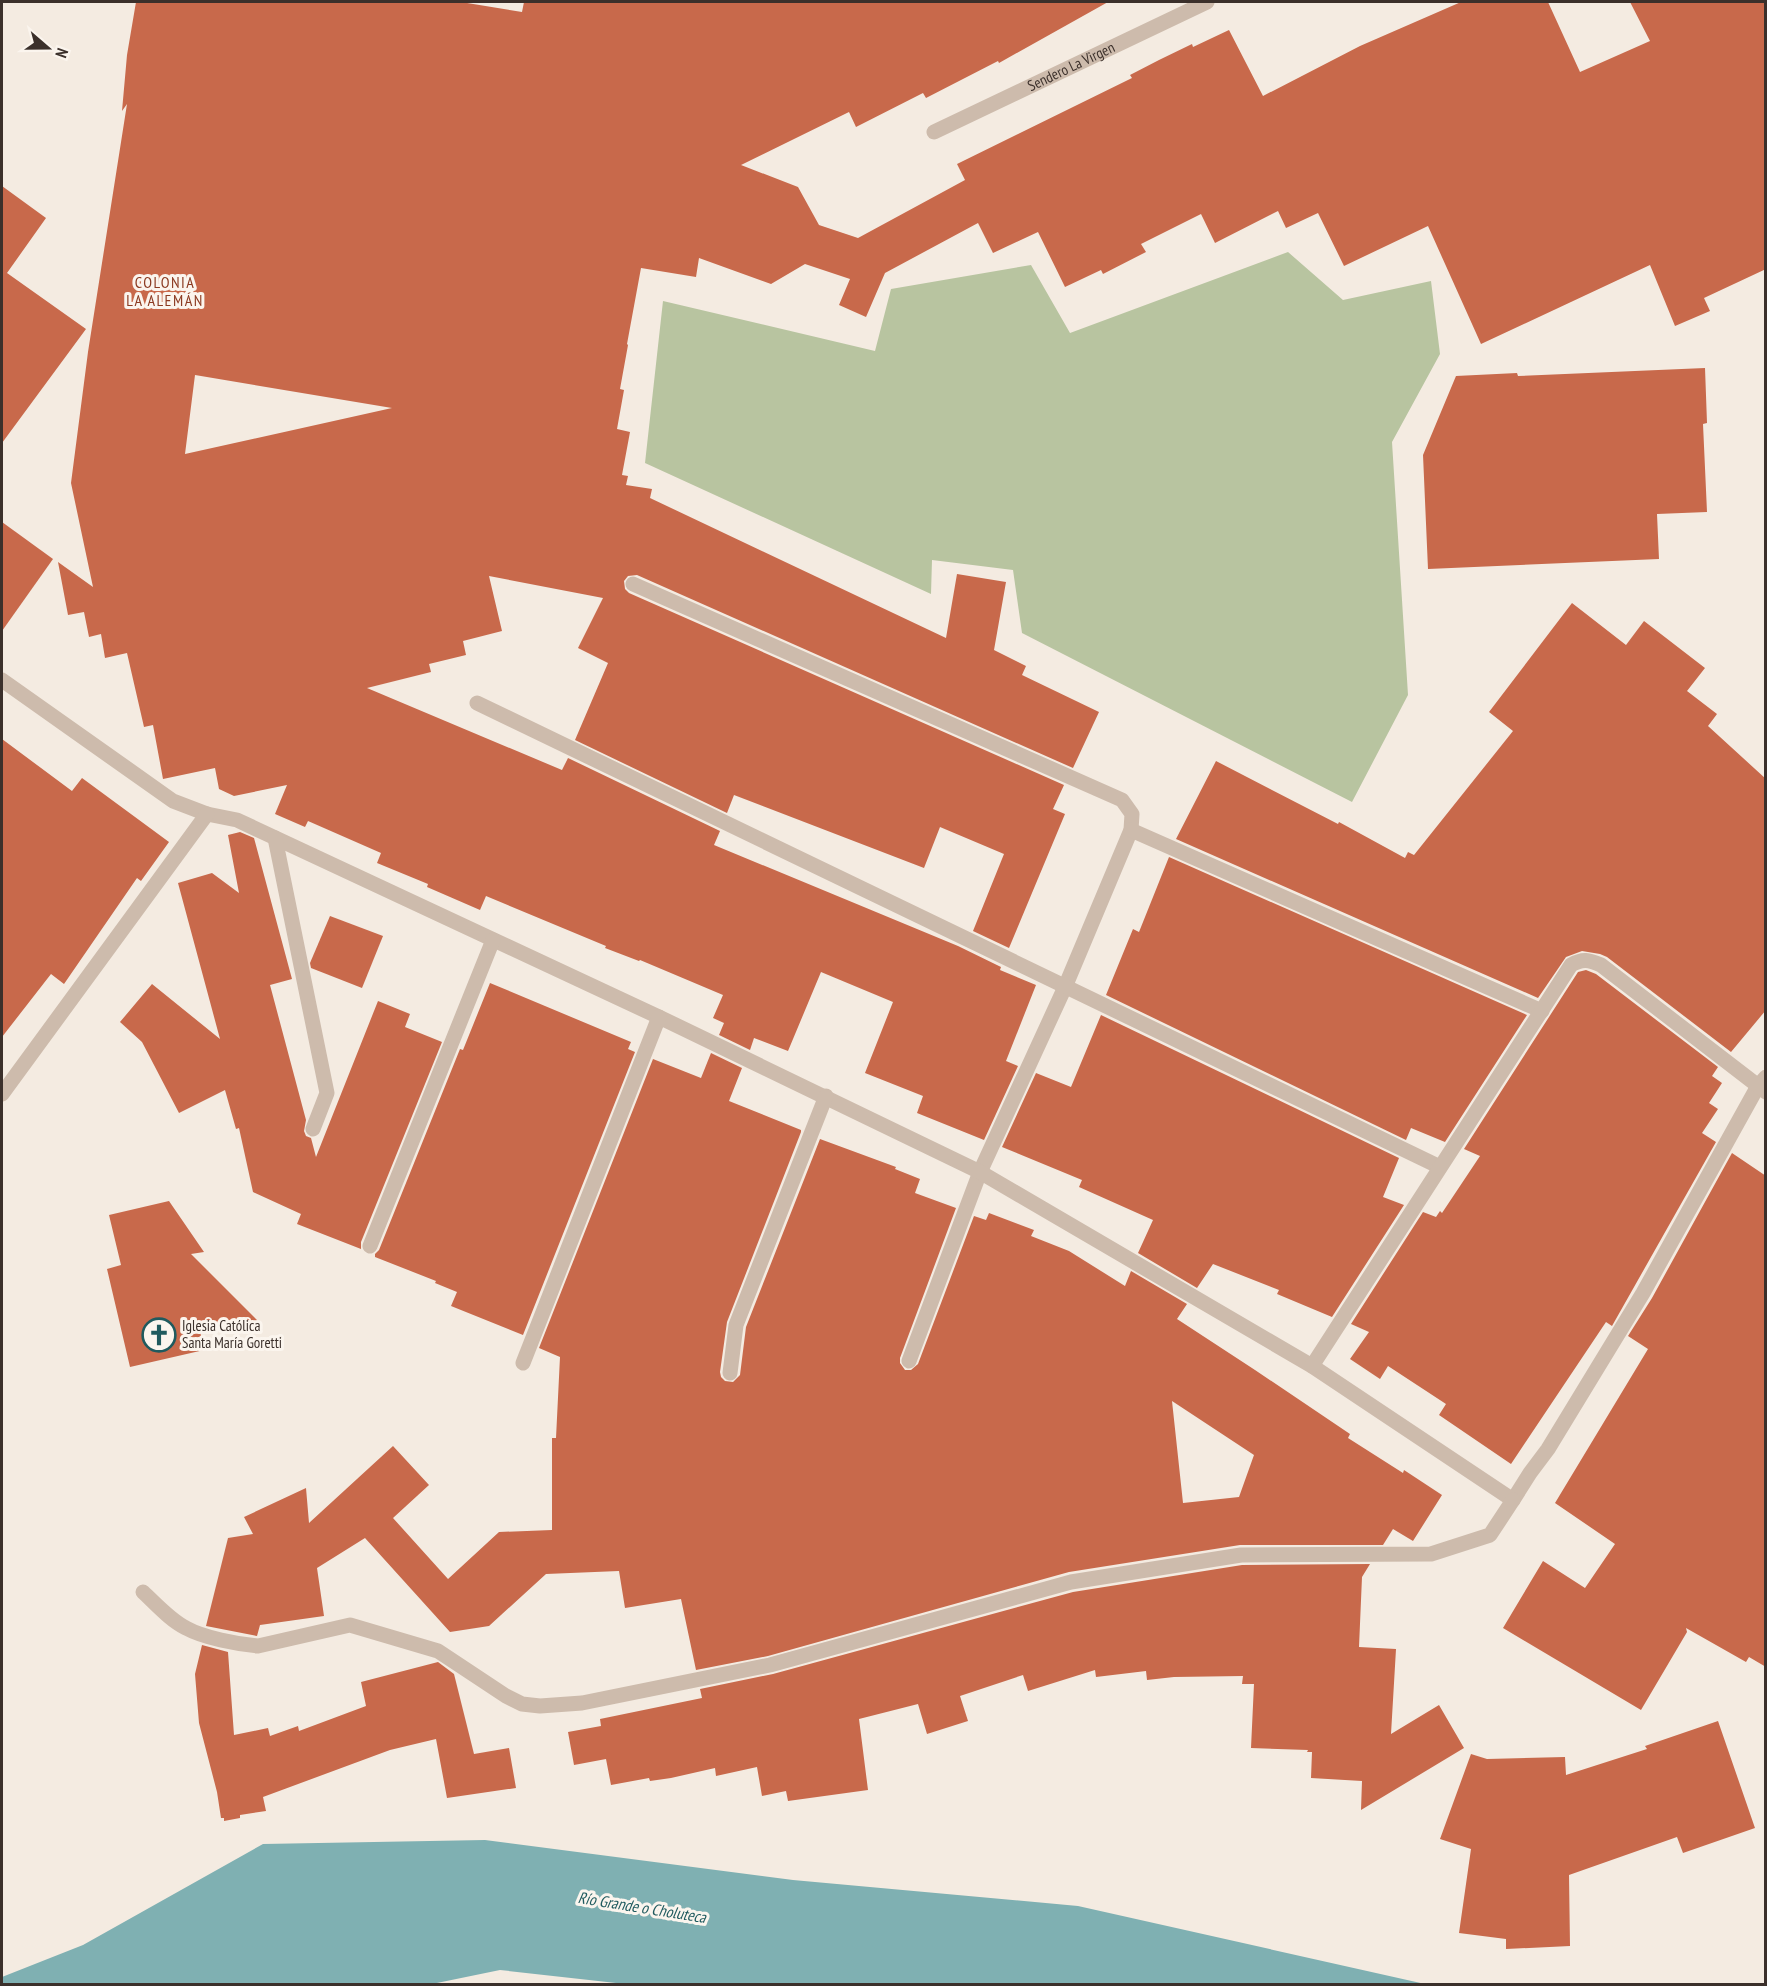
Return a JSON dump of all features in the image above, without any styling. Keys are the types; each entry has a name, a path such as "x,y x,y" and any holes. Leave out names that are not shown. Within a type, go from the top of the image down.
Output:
{"street":[{"name":"Sendero La Virgen","path":"934,132 1207,2"},
{"path":"633,584 1122,800 1132,814 1131,830 1065,987 980,1172 909,1361"},
{"path":"2,680 173,801 207,814 237,820 826,1096 980,1172 1312,1366 1513,1500"},
{"path":"477,703 1440,1167"},
{"path":"2,1095 207,814"},
{"path":"1131,830 1542,1011"},
{"path":"275,838 327,1092 313,1129"},
{"path":"370,1245 493,940"},
{"path":"143,1592 184,1628 247,1645 258,1646 350,1624 404,1639 438,1651 522,1704 540,1706 582,1703 770,1665 1071,1582 1241,1555 1431,1554 1490,1535 1548,1449 1643,1293 1763,1085 1601,965 1589,960 1580,960 1571,965 1312,1366"},
{"path":"523,1364 659,1017"},
{"path":"730,1373 736,1325 826,1096"}],"green space":[{"path":"1288,252 1343,300 1431,281 1440,354 1392,442 1408,695 1352,802 1022,633 1013,570 932,560 931,594 645,463 663,301 875,351 891,289 1031,265 1070,333"}],"water":[{"name":"Río Grande o Choluteca","path":"485,1840 793,1880 1078,1906 1425,1984 625,1984 500,1970 432,1984 2,1984 2,1977 83,1945 263,1844"}],"building":[{"path":"136,2 461,2 522,12 524,2 1108,2 999,63 998,61 926,98 923,93 856,127 849,112 741,165 798,187 819,225 858,238 965,180 957,164 1132,78 1130,75 1159,60 1229,30 1263,96 1360,46 1461,2 1548,2 1580,72 1650,41 1630,2 1766,2 1766,269 1704,298 1710,311 1675,326 1650,265 1481,344 1428,226 1344,266 1318,213 1286,228 1278,211 1215,243 1201,214 1141,244 1146,252 1103,274 1101,270 1065,287 1038,232 993,253 978,223 885,273 866,317 839,305 850,279 805,264 771,284 699,258 696,277 641,268 620,389 624,390 617,429 630,432 622,475 628,476 626,485 652,489 650,498 946,638 957,574 1006,582 994,650 1026,666 1022,675 1099,712 1073,768 637,575 628,576 624,581 625,589 629,593 1064,785 1053,809 1065,814 1009,948 973,931 1004,854 940,827 924,868 734,795 727,813 575,740 608,663 578,648 603,598 489,576 502,631 463,641 466,655 429,664 431,672 367,688 562,770 568,758 720,831 714,845 958,946 1001,967 1000,970 1036,985 1006,1061 1018,1066 984,1140 917,1113 923,1096 865,1073 893,1002 821,972 788,1051 754,1038 750,1050 719,1035 724,1023 713,1018 723,995 640,960 605,948 606,946 486,896 480,910 427,887 428,884 377,863 381,853 308,821 305,827 275,814 287,785 234,796 219,789 215,768 163,779 153,725 144,727 127,653 105,658 101,634 89,637 84,612 68,615 58,562 93,587 71,483 88,352 127,104 122,111 127,55","holes":["195,375 392,408 185,454"]},
{"path":"2,186 46,218 7,273 86,329 2,443"},
{"path":"1705,368 1707,423 1703,424 1707,512 1657,514 1659,559 1428,569 1423,455 1456,376 1517,373 1518,376"},
{"path":"2,522 53,559 2,631"},
{"path":"1572,603 1626,645 1644,621 1705,668 1687,691 1717,714 1708,726 1766,779 1766,1010 1731,1052 1600,954 1582,951 1566,957 1538,998 1176,839 1216,761 1338,824 1339,822 1405,858 1408,852 1414,855 1513,731 1489,712"},
{"path":"2,739 72,791 82,778 169,842 141,881 137,878 64,984 51,974 2,1037"},
{"path":"240,832 254,838 292,979 270,985 306,1120 304,1131 306,1136 311,1138 316,1157 378,1001 410,1014 405,1027 442,1042 361,1242 361,1249 297,1224 301,1214 253,1192 239,1128 236,1129 225,1090 179,1113 142,1042 120,1022 152,984 220,1039 178,883 212,873 239,893 228,835"},
{"path":"1169,857 1527,1015 1445,1142 1411,1128 1406,1140 1106,995 1133,929 1139,932"},
{"path":"330,916 383,936 362,988 311,968 310,963"},
{"path":"1586,970 1596,974 1718,1067 1712,1076 1722,1083 1709,1103 1718,1109 1702,1133 1716,1142 1612,1326 1606,1322 1511,1464 1439,1415 1446,1404 1388,1366 1380,1379 1350,1359 1369,1332 1351,1324 1423,1212 1436,1217 1440,1211 1442,1213 1480,1156 1464,1149 1578,972"},
{"path":"490,983 631,1042 628,1049 635,1052 523,1335 451,1306 457,1292 435,1283 436,1281 375,1257 460,1049 463,1050"},
{"path":"1101,1015 1399,1158 1383,1197 1404,1205 1332,1317 1277,1294 1279,1290 1213,1264 1197,1288 1138,1253 1153,1220 1079,1187 1082,1180 1002,1147 1036,1073 1071,1087"},
{"path":"711,1053 742,1068 729,1101 801,1130 727,1322 720,1372 725,1381 733,1382 740,1375 746,1327 820,1139 896,1167 895,1169 920,1179 915,1193 956,1208 900,1358 900,1363 905,1370 911,1370 918,1364 974,1216 986,1220 989,1213 1034,1230 1031,1236 1069,1251 1125,1286 1131,1271 1187,1304 1177,1319 1350,1434 1348,1438 1442,1495 1413,1541 1393,1529 1383,1545 1240,1545 1069,1572 768,1656 696,1670 681,1599 625,1608 619,1571 546,1574 489,1626 450,1632 365,1538 317,1568 324,1616 260,1625 257,1636 206,1626 228,1538 253,1534 244,1517 306,1488 309,1523 393,1446 429,1485 393,1518 448,1579 499,1532 552,1530 552,1438 556,1438 560,1357 539,1348 653,1059 701,1078","holes":["1172,1401 1254,1455 1239,1497 1183,1503"]},
{"path":"1732,1153 1766,1176 1766,1667 1749,1657 1746,1662 1686,1628 1687,1632 1641,1710 1503,1628 1543,1561 1585,1588 1615,1544 1555,1503 1648,1349 1628,1336 1652,1298"},
{"path":"169,1201 204,1252 191,1254 259,1322 200,1331 204,1350 130,1367 107,1269 121,1265 109,1215"},
{"path":"1370,1564 1362,1577 1359,1647 1396,1649 1391,1734 1439,1705 1464,1748 1361,1810 1362,1781 1311,1778 1312,1752 1251,1748 1254,1684 1242,1684 1243,1676 1174,1677 1147,1680 1146,1671 1096,1677 1095,1670 1028,1691 1023,1675 960,1696 968,1721 927,1734 918,1704 859,1719 868,1790 788,1801 786,1791 762,1796 757,1767 716,1776 715,1768 671,1778 650,1781 649,1778 611,1785 606,1759 574,1765 568,1732 601,1726 600,1719 702,1698 700,1689 773,1674 1073,1592 1242,1565"},
{"path":"202,1645 228,1652 234,1735 268,1728 270,1736 298,1726 299,1731 366,1706 361,1682 438,1662 454,1674 474,1754 509,1748 516,1788 447,1798 436,1739 390,1750 263,1797 266,1811 240,1815 240,1818 224,1821 224,1818 221,1818 217,1792 199,1723 195,1674"},
{"path":"1718,1721 1755,1828 1683,1853 1677,1837 1569,1875 1570,1946 1506,1949 1506,1939 1459,1933 1471,1849 1440,1839 1471,1754 1487,1759 1565,1757 1566,1775 1647,1749 1645,1746"}],"place":[{"name":"Iglesia Católica Santa María Goretti","path":"159,1335"}],"district":[{"name":"COLONIA LA ALEMÁN","path":"165,291"}]}
